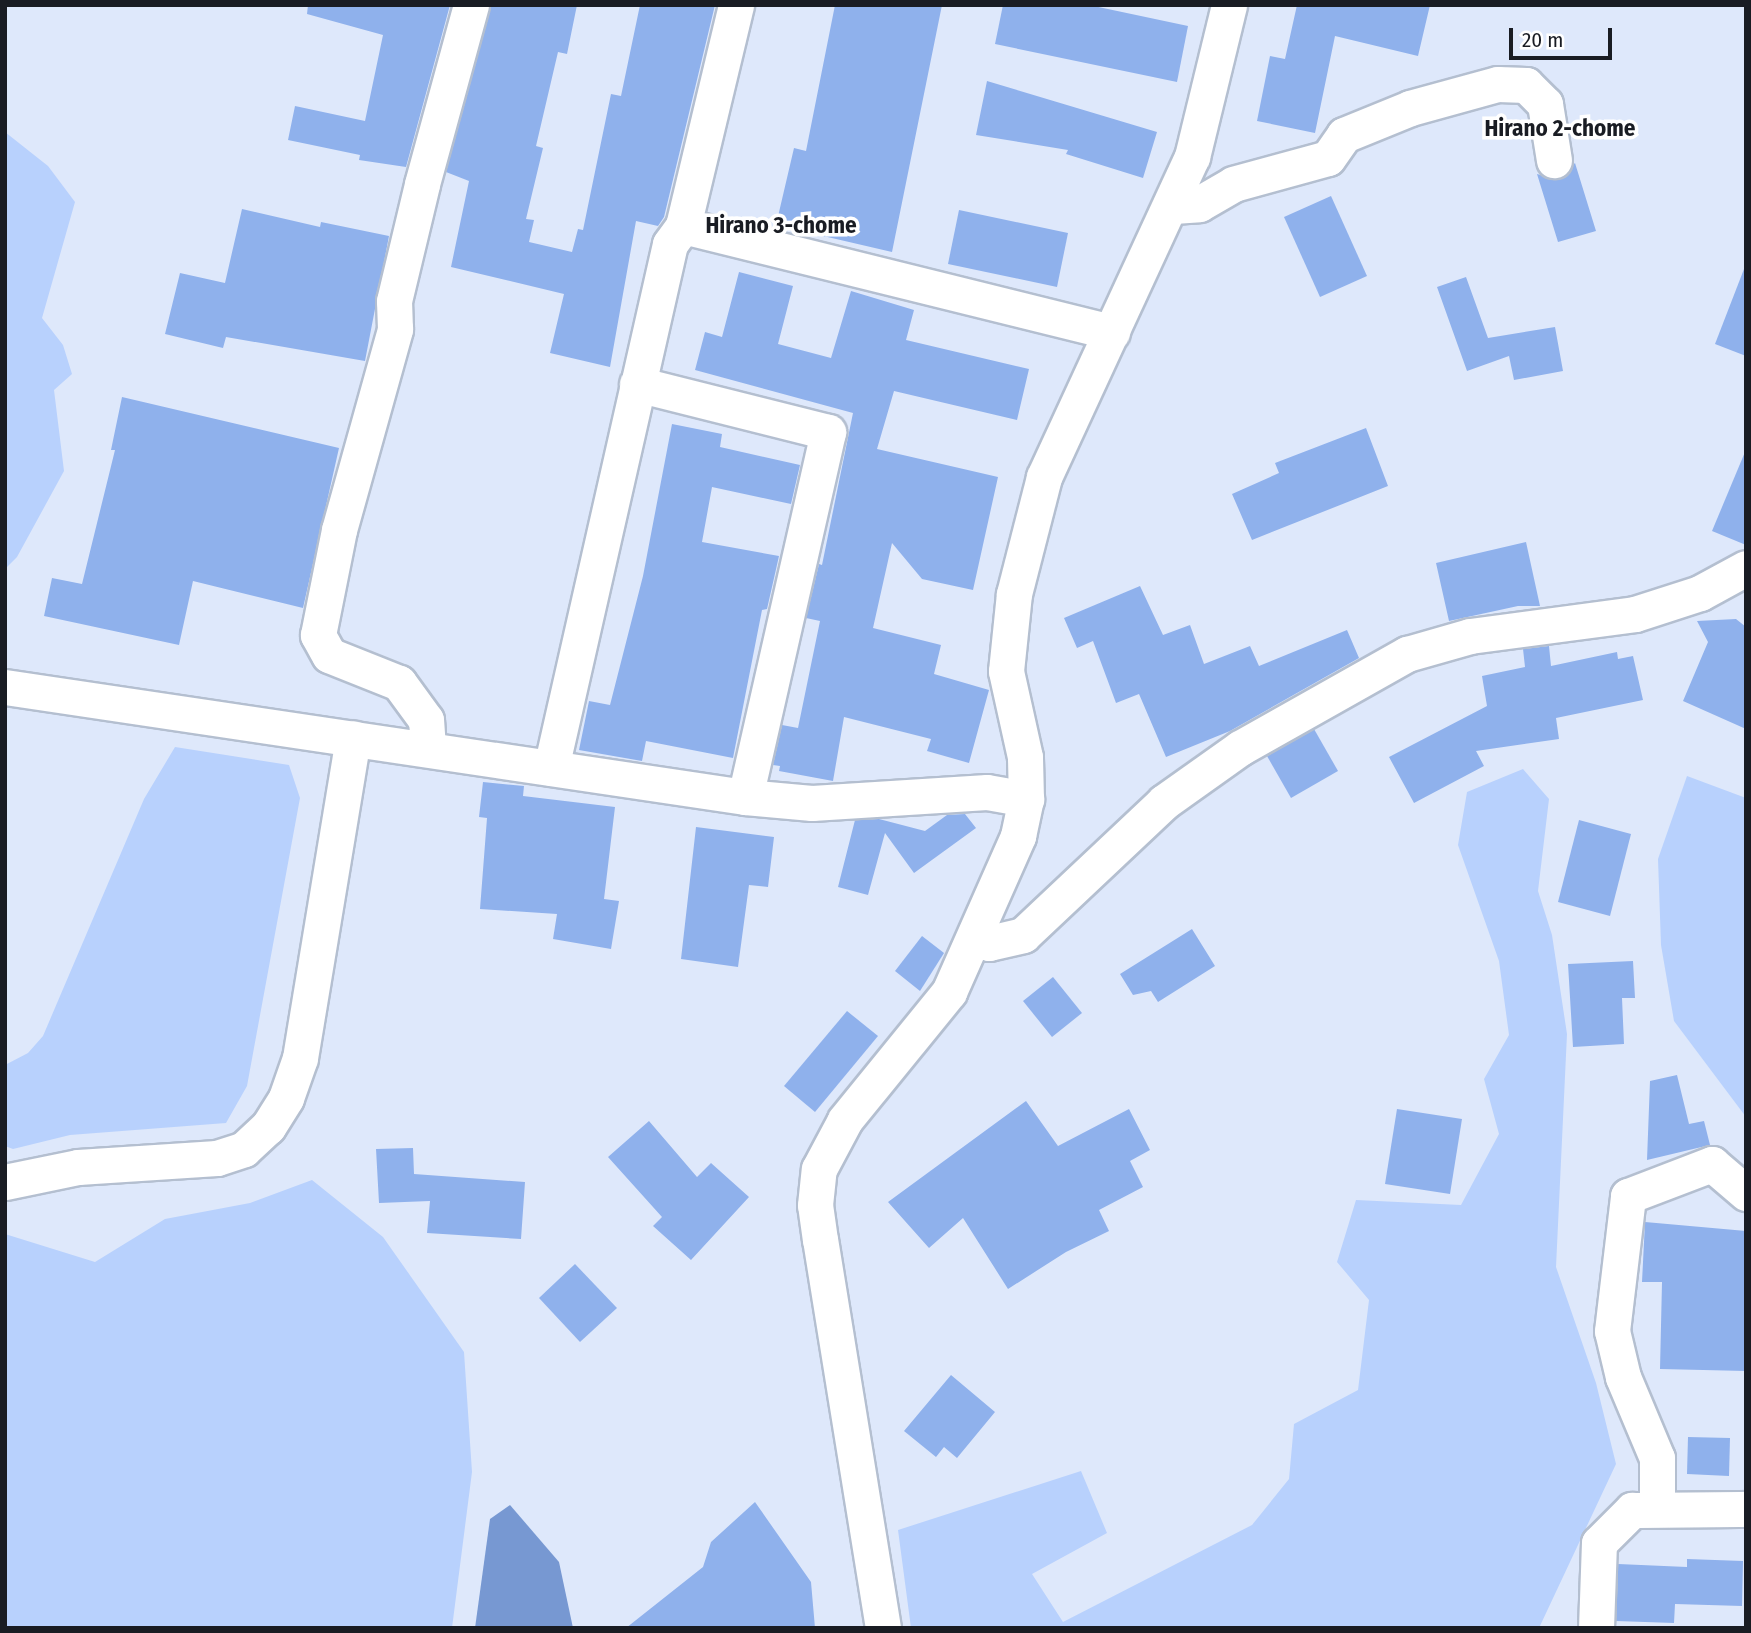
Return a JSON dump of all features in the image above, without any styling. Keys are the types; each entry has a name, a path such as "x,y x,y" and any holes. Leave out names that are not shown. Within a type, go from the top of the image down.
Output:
{"street":[{"path":"428,748 426,720 399,683 329,655 318,635 339,530 395,329 394,301 422,184 471,5"},
{"path":"551,768 670,244 683,226 736,5"},
{"path":"883,1628 817,1216 819,1170 845,1120 949,992 977,938 1018,836 1026,799 1025,757 1006,671 1007,628 1044,477 1173,206 1192,157 1229,5"},
{"path":"1173,206 1199,204 1233,184 1328,158 1344,135 1410,108 1498,84 1526,85 1545,104 1554,160"},
{"path":"683,226 1112,332"},
{"path":"637,384 828,432 746,797"},
{"path":"977,938 989,943 1023,935 1164,802 1251,741 1407,654 1469,636 1635,614 1700,593 1746,569"},
{"path":"5,687 746,797 824,803 986,792 1026,799"},
{"path":"5,1182 78,1167 217,1158 244,1149 268,1127 286,1098 300,1058 353,738"},
{"path":"1657,1508 1657,1458 1623,1377 1612,1331 1628,1196 1712,1164 1746,1194"},
{"path":"1596,1628 1600,1543 1632,1510 1746,1508"}],"shaded area":[{"path":"5,132 48,166 75,202 42,318 63,345 72,374 54,390 64,471 17,557 5,569"},
{"path":"175,747 289,765 300,798 247,1086 226,1123 70,1135 13,1149 5,1146 5,1065 28,1053 43,1036 144,799"},
{"path":"1523,769 1549,799 1538,891 1552,935 1567,1034 1556,1267 1596,1383 1616,1464 1539,1628 911,1628 898,1530 1081,1471 1107,1533 1032,1574 1063,1622 1252,1525 1289,1479 1294,1424 1358,1390 1369,1300 1337,1262 1356,1200 1461,1205 1499,1134 1484,1079 1509,1035 1499,961 1458,845 1467,792"},
{"path":"1687,776 1746,798 1746,1117 1674,1021 1661,945 1658,859"},
{"path":"312,1180 383,1237 464,1352 472,1472 452,1628 5,1628 5,1234 95,1262 165,1219 250,1203"},
{"path":"510,1505 559,1562 573,1628 475,1628 490,1519"}],"building":[{"path":"308,5 450,5 406,167 359,160 360,155 288,140 295,106 365,121 383,35 307,14"},
{"path":"491,5 577,5 567,54 558,52 536,146 543,148 526,219 534,220 529,242 572,252 578,229 583,230 611,94 621,96 640,5 715,5 664,217 658,226 636,221 610,367 550,353 564,294 451,267 469,181 446,172"},
{"path":"835,5 942,5 892,252 776,225 794,148 806,151"},
{"path":"1003,5 1089,5 1188,26 1177,82 995,44"},
{"path":"1297,5 1430,5 1418,56 1335,36 1315,133 1257,121 1270,56 1285,59"},
{"path":"987,81 1157,132 1143,178 1066,154 1068,150 976,135"},
{"path":"1575,163 1596,231 1558,242 1537,174 1558,180"},
{"path":"1331,196 1367,276 1320,297 1284,217"},
{"path":"242,209 320,227 321,222 389,236 365,361 226,337 223,348 165,334 180,273 225,283"},
{"path":"959,210 1068,233 1057,287 948,264"},
{"path":"1744,269 1746,270 1746,356 1715,344"},
{"path":"739,272 793,286 778,344 831,358 851,291 914,310 906,340 1029,369 1017,420 894,391 877,449 998,477 973,590 922,579 892,543 873,628 941,645 934,674 989,690 969,763 927,751 931,739 844,717 833,781 779,771 780,766 773,765 782,725 798,728 820,621 806,618 819,564 822,565 853,413 695,370 705,332 722,337"},
{"path":"1466,277 1488,338 1555,327 1563,371 1514,380 1509,356 1467,371 1437,287"},
{"path":"122,397 339,448 303,608 193,581 179,645 44,616 52,578 82,584 115,450 111,450"},
{"path":"672,424 722,434 720,447 800,465 791,504 712,487 702,542 779,556 767,609 762,610 733,758 646,741 642,761 579,750 589,701 610,705 643,576"},
{"path":"1366,428 1388,486 1252,540 1232,494 1279,473 1275,463"},
{"path":"1746,452 1746,545 1712,531"},
{"path":"1526,542 1540,606 1518,606 1449,621 1436,563"},
{"path":"1140,586 1163,635 1190,625 1204,664 1250,646 1259,666 1347,630 1359,658 1230,731 1166,757 1139,694 1116,703 1093,641 1077,648 1064,618"},
{"path":"1736,619 1746,627 1746,729 1683,701 1708,642 1697,621"},
{"path":"1549,646 1551,666 1617,652 1618,659 1633,656 1643,700 1556,718 1559,739 1476,751 1484,766 1414,803 1389,757 1487,706 1482,676 1525,667 1523,649"},
{"path":"1314,729 1338,771 1291,798 1267,756"},
{"path":"483,782 524,786 523,796 615,807 604,899 619,901 611,949 553,939 557,914 480,909 487,818 479,817"},
{"path":"965,814 976,828 914,873 885,833 868,895 838,887 855,820 879,819 925,831 947,815"},
{"path":"1579,820 1631,834 1610,916 1558,902"},
{"path":"696,827 774,837 768,887 749,885 738,967 681,959"},
{"path":"1192,929 1215,966 1158,1002 1151,991 1133,995 1120,974"},
{"path":"922,936 944,953 920,991 895,971"},
{"path":"1633,961 1635,998 1622,998 1624,1044 1573,1047 1568,964"},
{"path":"1053,977 1082,1013 1052,1037 1023,1001"},
{"path":"847,1011 878,1036 815,1112 784,1086"},
{"path":"1677,1075 1689,1124 1704,1121 1710,1145 1647,1160 1650,1081"},
{"path":"1026,1101 1058,1146 1129,1109 1150,1150 1130,1161 1143,1187 1099,1210 1109,1231 1066,1252 1008,1289 963,1218 929,1248 888,1202"},
{"path":"1397,1109 1462,1119 1450,1194 1385,1184"},
{"path":"649,1121 697,1177 711,1163 749,1197 691,1260 653,1226 662,1217 608,1157"},
{"path":"413,1148 414,1174 525,1182 521,1239 427,1233 430,1201 379,1203 376,1149"},
{"path":"1645,1222 1746,1231 1746,1371 1660,1369 1662,1282 1642,1282"},
{"path":"575,1264 617,1308 580,1342 539,1298"},
{"path":"951,1375 995,1412 957,1458 944,1447 936,1457 904,1431"},
{"path":"1688,1437 1730,1438 1729,1476 1687,1474"},
{"path":"755,1502 811,1582 815,1628 626,1628 703,1567 711,1542"},
{"path":"1687,1559 1743,1561 1742,1606 1675,1604 1674,1623 1616,1621 1618,1564 1687,1567"}],"district":[{"name":"Hirano 2-chome","path":"1560,128"},
{"name":"Hirano 3-chome","path":"781,225"}]}
